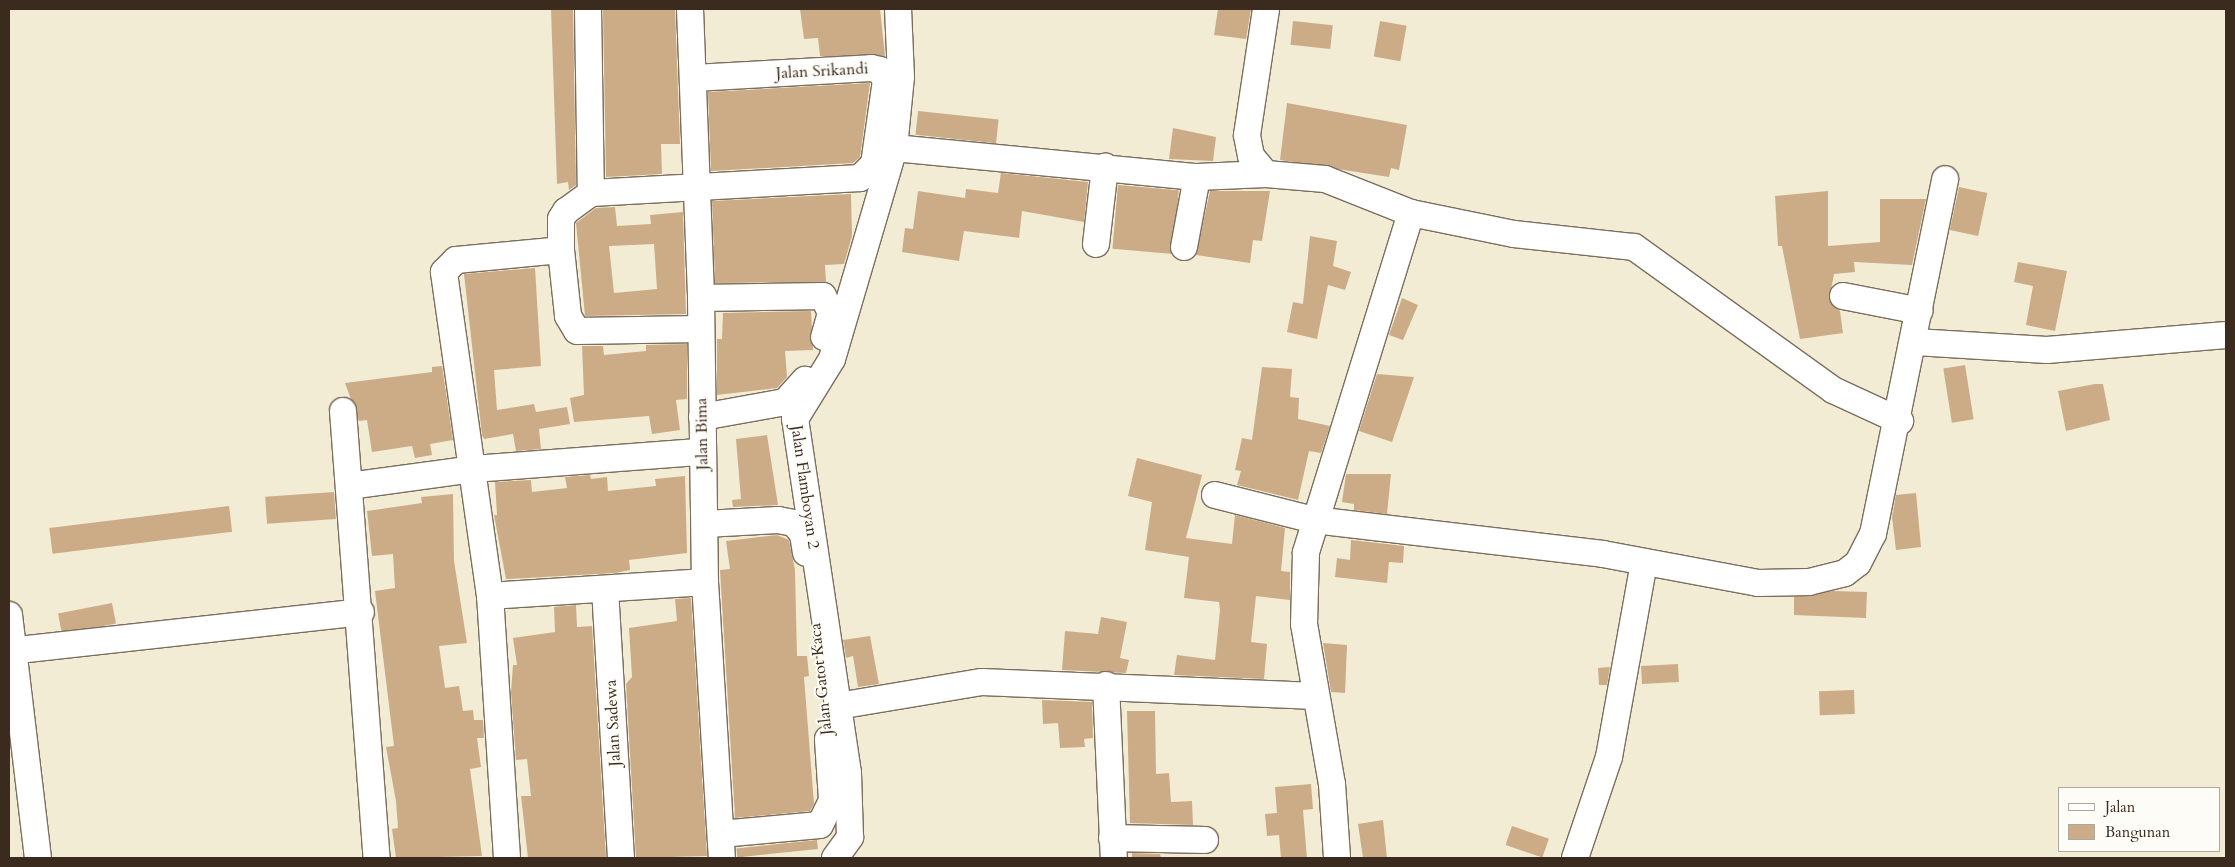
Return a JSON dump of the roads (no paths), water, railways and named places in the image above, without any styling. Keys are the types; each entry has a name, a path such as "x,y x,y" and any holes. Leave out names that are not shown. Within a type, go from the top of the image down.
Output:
{"street":[{"path":"588,9 591,193 576,200 560,219 561,250 568,316 577,331 700,329"},
{"name":"Jalan Bima","path":"690,9 701,298 701,452 705,524 705,582 722,846"},
{"name":"Jalan Flamboyan 2","path":"835,858 850,837 852,818 838,706 795,419 832,359 894,148 901,77 898,9"},
{"path":"1266,9 1247,134 1251,156 1266,174"},
{"name":"Jalan Srikandi","path":"591,193 696,190 852,180 866,174 874,164 886,80 880,70 871,68 694,78"},
{"path":"894,148 1197,177 1266,174 1326,179 1412,213 1514,234 1634,247 1833,390 1900,421"},
{"path":"1096,244 1105,167"},
{"path":"1184,247 1197,177"},
{"path":"1215,495 1314,520 1644,562 1758,583 1809,582 1845,573 1858,563 1873,534 1900,421 1946,179"},
{"path":"1337,858 1332,784 1316,696 1302,599 1314,520 1412,213"},
{"path":"507,858 490,596 444,272 456,260 561,250"},
{"path":"701,298 817,295 828,300 831,313 796,395 776,405 702,417"},
{"path":"1843,296 1920,311"},
{"path":"1915,342 2047,350 2226,335"},
{"path":"343,411 361,612 377,858"},
{"path":"349,486 473,469 701,452"},
{"name":"Jalan Gatot Kaca","path":"705,524 778,520 794,524 803,534 818,634 832,800 820,825 722,846"},
{"path":"1575,858 1609,757 1644,562"},
{"path":"490,596 705,582"},
{"name":"Jalan Sadewa","path":"605,589 621,858"},
{"path":"11,651 361,612"},
{"path":"9,614 11,651 38,858"},
{"path":"838,706 982,682 1106,685 1316,696"},
{"path":"1106,685 1113,848 1205,840"}]}
